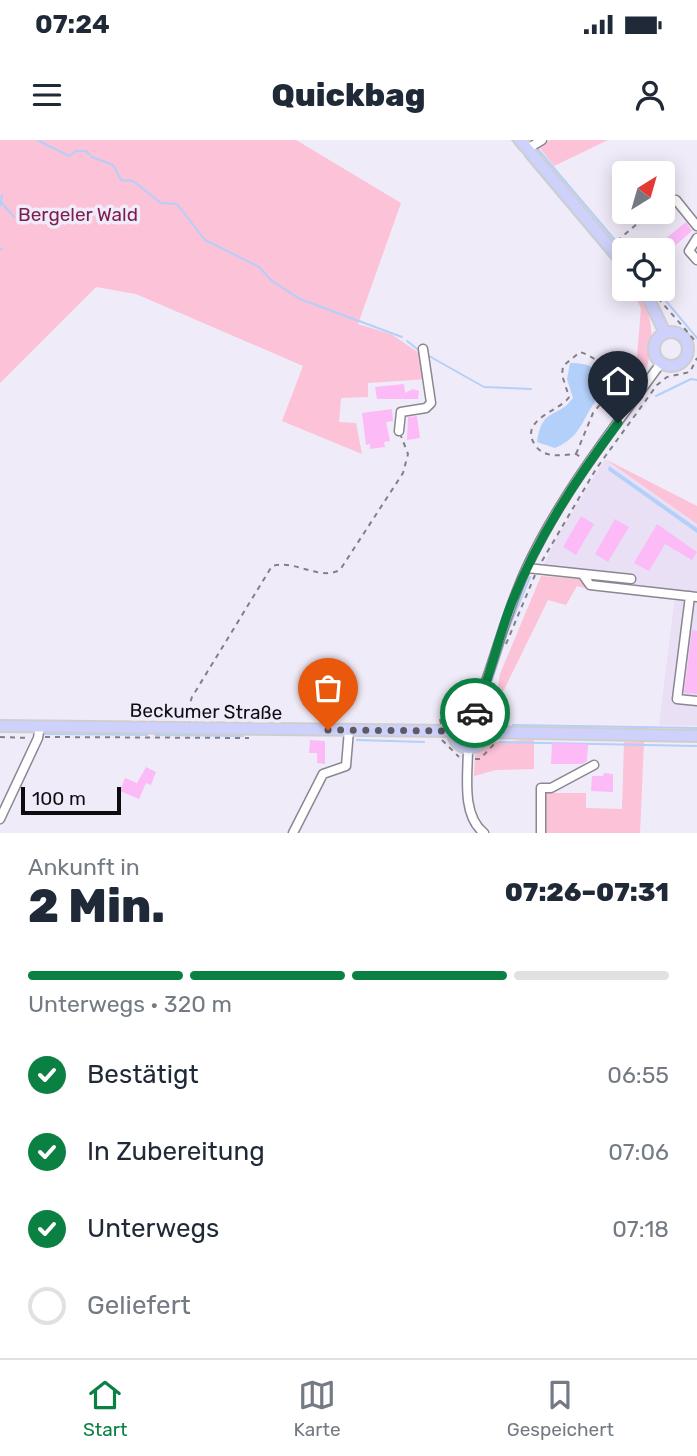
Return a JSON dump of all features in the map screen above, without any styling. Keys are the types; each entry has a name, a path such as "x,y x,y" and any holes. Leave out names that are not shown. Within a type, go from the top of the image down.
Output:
{"main road":[{"path":"523,144 612,249"},
{"path":"652,301 665,333"},
{"path":"665,333 682,336 694,359 675,365 662,363 656,357 655,343 665,333"},
{"path":"493,729 468,753 448,731 457,720 476,711 480,719 493,729 697,736"},
{"name":"Beckumer Straße","path":"0,726 448,731"}],"street":[{"path":"523,144 542,140"},
{"path":"676,200 697,226"},
{"path":"697,238 689,251 697,260"},
{"path":"400,431 401,412 426,408 430,403 424,352"},
{"path":"476,711 496,647 527,568 589,463 662,363"},
{"path":"527,568 632,579"},
{"path":"583,575 590,585 693,596 677,699 697,702"},
{"path":"0,819 38,738 40,726"},
{"path":"293,833 323,774 342,770 346,766 349,730"},
{"path":"468,753 469,809 473,822 484,833"},
{"path":"541,833 541,788 551,788 594,765"}],"path":[{"path":"610,247 637,224"},
{"path":"658,301 697,343"},
{"path":"576,454 593,413 611,391 606,370 580,352 563,366 562,375 569,397 566,402 545,411 532,432 534,443 542,452 555,456 576,454 589,463"},
{"path":"504,651 537,571 596,469 657,385 667,377 690,372 694,359"},
{"path":"181,728 192,697 272,566 281,563 330,575 340,570 403,473 408,454 400,431"},
{"path":"476,711 467,703 459,705 440,719 448,731 442,743 456,757 468,753 480,760 496,744 488,707 494,682"}],"shaded area":[{"path":"605,459 697,524 697,726 659,725 675,597 585,588 573,568 543,566 557,537"}],"green space":[{"name":"Bergeler Wald","path":"0,140 296,140 401,203 358,324 391,334 422,355 427,379 368,383 368,397 341,398 339,422 356,423 362,454 282,421 303,366 136,294 96,287 0,383"},
{"path":"550,140 608,140 554,166 539,147"},
{"path":"638,301 644,301 651,331 650,356 634,391 624,383 636,368 641,309"},
{"path":"605,459 697,506 697,524"},
{"path":"541,576 579,579 585,588 577,586 566,605 548,600 493,712 500,674"},
{"path":"534,739 534,769 496,770 474,776 475,756 486,743"},
{"path":"624,742 644,742 640,833 544,833 543,793 586,793 586,808 622,809"}],"water":[{"path":"570,363 584,364 598,372 605,391 591,407 573,437 555,448 537,442 539,431 547,418 573,398 567,379"},
{"path":"609,466 697,528 697,533 608,470"}],"building":[{"path":"686,222 692,231 675,246 675,238 667,238"},
{"path":"404,384 405,393 413,389 419,391 418,399 377,399 375,387"},
{"path":"392,409 393,421 386,422 390,441 384,442 385,447 370,449 370,444 366,445 362,413"},
{"path":"417,416 420,438 407,440 408,417"},
{"path":"581,516 594,524 576,555 563,547"},
{"path":"615,519 629,527 608,562 595,554"},
{"path":"657,524 697,552 692,560 665,544 649,571 634,563"},
{"path":"692,630 697,631 697,694 684,693"},
{"path":"310,740 325,741 325,764 317,763 317,753 309,753"},
{"path":"552,743 588,744 587,761 582,764 551,764"},
{"path":"146,767 156,772 151,785 146,783 139,799 120,791 125,778 137,783"},
{"path":"604,773 613,774 613,792 591,791 592,776 603,776"}],"waterway":[{"path":"512,140 520,150"},
{"path":"39,141 69,156 76,151 86,151 92,157 113,165 121,180 133,181 161,203 177,204 205,240 259,267 272,281 300,299 402,337"},
{"path":"537,148 613,238"},
{"path":"525,156 612,260"},
{"path":"0,206 2,195"},
{"path":"1,202 14,217"},
{"path":"666,301 697,338"},
{"path":"407,341 421,352"},
{"path":"429,356 484,387 531,389"},
{"path":"656,396 691,379 697,380"},
{"path":"485,703 508,630 530,577"},
{"path":"513,725 697,728"},
{"path":"44,734 147,735"},
{"path":"155,735 243,736"},
{"path":"357,740 424,742"},
{"path":"500,742 697,746"}],"way so far":[{"path":"328,730 453,731 457,720 475,713"}],"route":[{"path":"475,713 496,647 527,568 573,486 618,423"}]}
